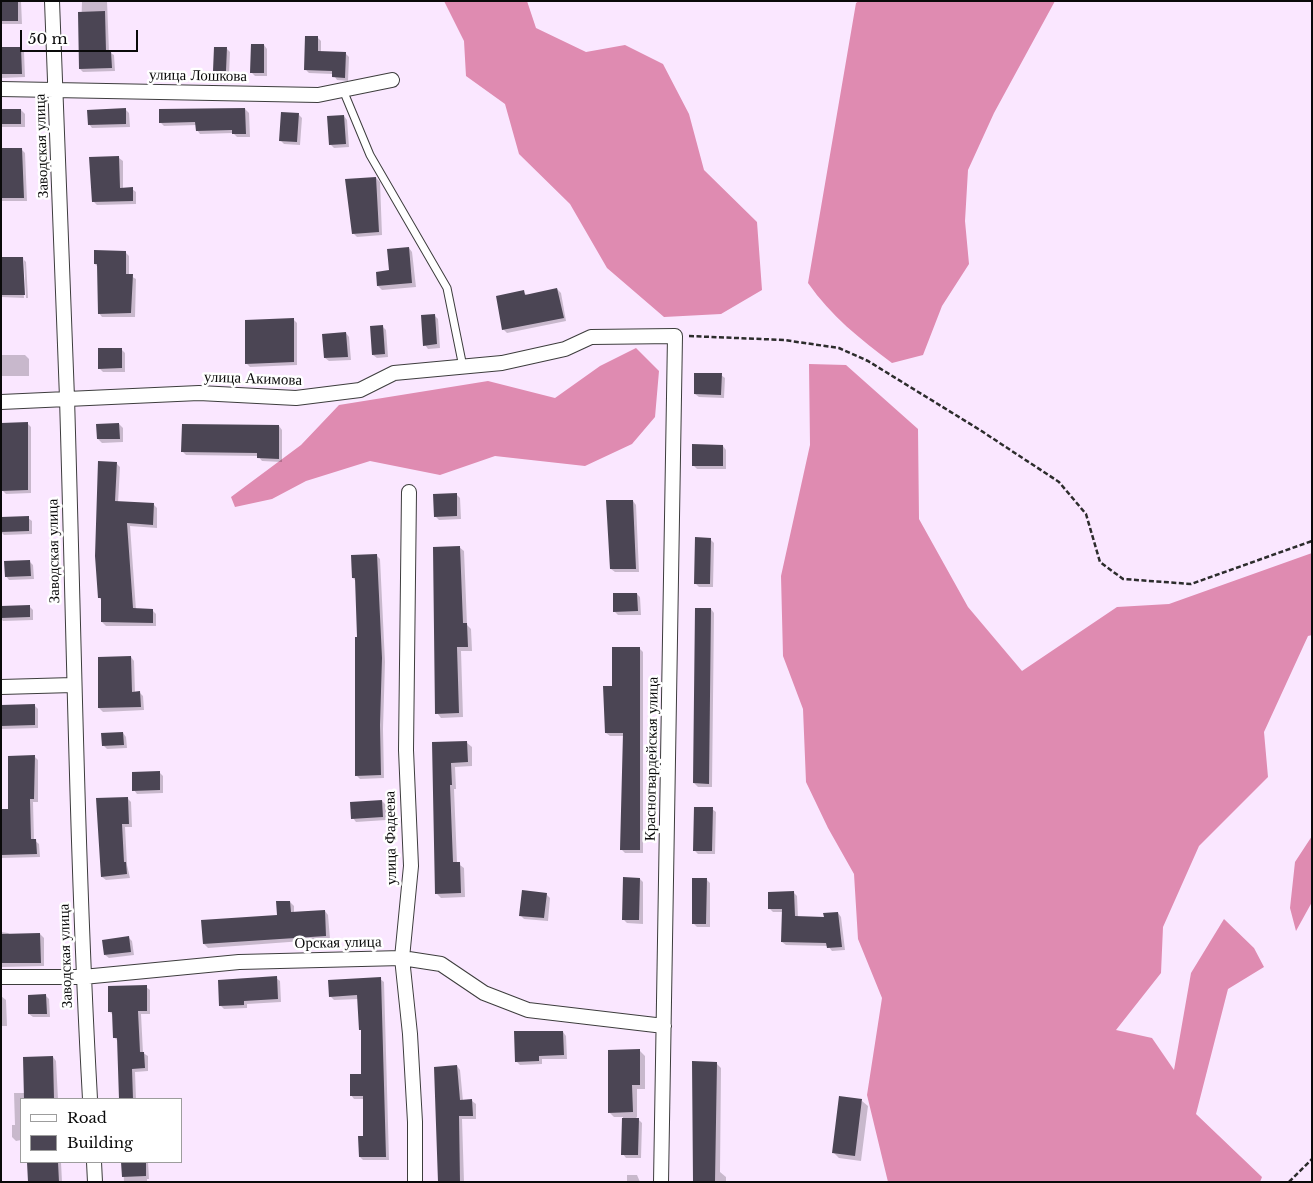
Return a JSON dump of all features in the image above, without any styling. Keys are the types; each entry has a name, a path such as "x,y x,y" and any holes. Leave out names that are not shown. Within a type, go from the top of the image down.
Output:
{"street":[{"name":"Заводская улица","path":"52,1 67,400 73,685 83,977 90,1098"},
{"name":"улица Лошкова","path":"1,88 318,95 392,80"},
{"name":"улица Акимова","path":"1,402 199,393 296,398 360,390 394,373 502,363 565,349 591,337 675,336"},
{"name":"Красногвардейская улица","path":"661,1182 675,336"},
{"name":"улица Фадеева","path":"408,492 406,750 411,866 402,958 414,1102 415,1182"},
{"path":"1,688 73,685"},
{"name":"Орская улица","path":"1,977 83,977 239,962 402,958 441,964 484,992 528,1010 664,1026"},
{"path":"94,1163 95,1182"}],"lane":[{"path":"343,90 370,155 447,288 463,367"}],"path":[{"path":"675,336 784,340 839,348 868,361 980,430 1058,482 1086,514 1100,562 1123,578 1191,584 1312,541"},
{"path":"1289,1182 1312,1159"}],"shaded area":[{"path":"444,1 527,1 536,28 586,52 625,45 663,64 689,114 704,170 757,222 762,290 721,314 664,317 607,268 570,204 519,154 505,104 466,76 464,41"},
{"path":"859,1 1055,1 994,113 968,170 965,221 969,264 942,306 923,355 892,363 826,306 808,283 856,3"},
{"path":"636,348 659,371 655,417 632,444 585,466 495,456 440,475 370,461 306,481 272,499 235,507 231,497 301,445 339,405 488,381 555,398 600,366"},
{"path":"809,364 846,365 918,429 919,519 968,607 1022,671 1117,607 1169,604 1312,553 1312,635 1308,636 1264,732 1268,777 1199,846 1163,927 1161,973 1116,1030 1152,1038 1174,1070 1191,973 1224,919 1254,948 1264,967 1228,989 1196,1114 1262,1177 1260,1182 888,1182 867,1095 882,998 858,939 854,874 828,828 806,782 803,709 783,656 781,576 810,445"},
{"path":"1312,836 1312,902 1296,931 1290,908 1295,862"}],"building":[{"path":"1,1 18,1 18,21 1,21"},
{"path":"105,11 106,51 111,51 112,68 79,69 78,12"},
{"path":"305,36 318,36 318,51 346,52 345,78 332,77 332,71 304,70"},
{"path":"251,44 264,44 264,73 250,73"},
{"path":"1,47 21,47 22,74 1,74"},
{"path":"214,47 227,47 226,71 213,71"},
{"path":"126,108 126,124 88,125 87,110"},
{"path":"245,108 246,134 232,134 232,130 196,131 195,122 159,123 159,109"},
{"path":"1,109 21,109 21,124 1,124"},
{"path":"281,112 299,113 297,142 279,141"},
{"path":"344,115 346,144 329,145 327,116"},
{"path":"1,148 22,148 24,198 1,198"},
{"path":"119,156 120,188 133,187 133,201 92,202 89,157"},
{"path":"376,177 379,232 352,234 345,179"},
{"path":"409,247 412,283 377,286 376,272 389,270 387,249"},
{"path":"94,250 126,251 126,274 133,274 131,313 98,314 97,264 94,264"},
{"path":"1,257 23,257 25,295 1,295"},
{"path":"557,288 564,318 502,330 496,296 524,290 525,295"},
{"path":"435,314 437,344 423,346 421,315"},
{"path":"294,318 294,362 245,364 245,320"},
{"path":"383,325 385,354 372,355 370,326"},
{"path":"346,332 348,357 324,358 322,334"},
{"path":"98,348 122,348 122,368 98,369"},
{"path":"694,373 722,373 721,395 694,394"},
{"path":"28,422 28,490 1,491 1,423"},
{"path":"119,423 120,439 97,439 96,424"},
{"path":"182,424 279,425 279,459 257,458 257,453 181,452"},
{"path":"692,444 723,445 723,466 692,466"},
{"path":"98,461 117,462 115,501 154,503 153,525 127,523 133,608 153,609 153,623 101,622 101,598 98,598 95,556"},
{"path":"457,493 457,516 434,517 433,494"},
{"path":"606,500 633,500 636,569 610,569"},
{"path":"29,516 29,531 1,532 1,517"},
{"path":"695,537 711,538 710,584 694,584"},
{"path":"460,546 463,623 467,623 468,647 457,647 459,713 435,714 433,547"},
{"path":"377,554 382,658 381,775 355,776 355,637 357,637 355,578 352,578 351,555"},
{"path":"30,560 31,576 5,577 4,561"},
{"path":"613,593 637,593 638,611 613,612"},
{"path":"30,605 30,617 1,618 1,606"},
{"path":"695,608 711,608 709,784 693,783"},
{"path":"612,647 640,647 640,850 620,850 623,733 605,733 603,686 612,686"},
{"path":"131,656 132,692 140,691 141,707 98,708 98,657"},
{"path":"35,704 35,725 1,726 1,705"},
{"path":"123,732 124,745 102,746 101,733"},
{"path":"467,741 468,762 451,763 452,785 450,785 453,862 460,862 461,893 435,894 432,742"},
{"path":"35,755 34,799 30,799 31,839 36,839 37,854 1,855 1,809 8,809 8,756"},
{"path":"160,771 160,790 132,791 132,772"},
{"path":"128,797 129,824 122,824 124,862 126,862 127,874 101,877 96,798"},
{"path":"382,800 383,817 351,819 350,802"},
{"path":"694,807 713,807 712,851 693,851"},
{"path":"623,877 640,878 639,920 622,920"},
{"path":"692,878 707,878 706,924 692,924"},
{"path":"522,890 547,893 544,918 519,916"},
{"path":"794,891 795,916 824,917 823,913 838,912 842,947 827,948 826,943 781,942 782,909 768,909 768,892"},
{"path":"276,901 290,901 291,912 325,910 326,936 203,944 201,920 277,915"},
{"path":"40,933 41,963 1,963 1,934"},
{"path":"129,936 131,952 104,955 102,940"},
{"path":"277,976 278,999 244,1001 244,1005 219,1006 218,980"},
{"path":"381,977 386,1157 359,1157 358,1136 363,1136 363,1096 350,1096 350,1074 361,1074 361,1030 359,1030 357,995 329,997 328,980"},
{"path":"147,985 147,1011 138,1011 140,1052 144,1052 145,1068 132,1069 133,1098 119,1098 117,1038 113,1038 112,1012 108,1012 108,986"},
{"path":"46,994 47,1014 28,1014 28,995"},
{"path":"514,1031 563,1031 564,1055 539,1056 539,1061 515,1062"},
{"path":"640,1049 640,1085 632,1085 633,1112 608,1113 608,1050"},
{"path":"53,1056 54,1098 24,1098 23,1057"},
{"path":"692,1061 717,1062 715,1182 693,1182"},
{"path":"457,1065 460,1100 472,1099 473,1116 459,1116 460,1182 438,1182 434,1067"},
{"path":"839,1096 862,1099 855,1156 832,1153"},
{"path":"622,1118 639,1118 638,1155 621,1155"},
{"path":"27,1163 58,1163 59,1182 28,1182"},
{"path":"121,1163 146,1163 146,1176 122,1177"}]}
